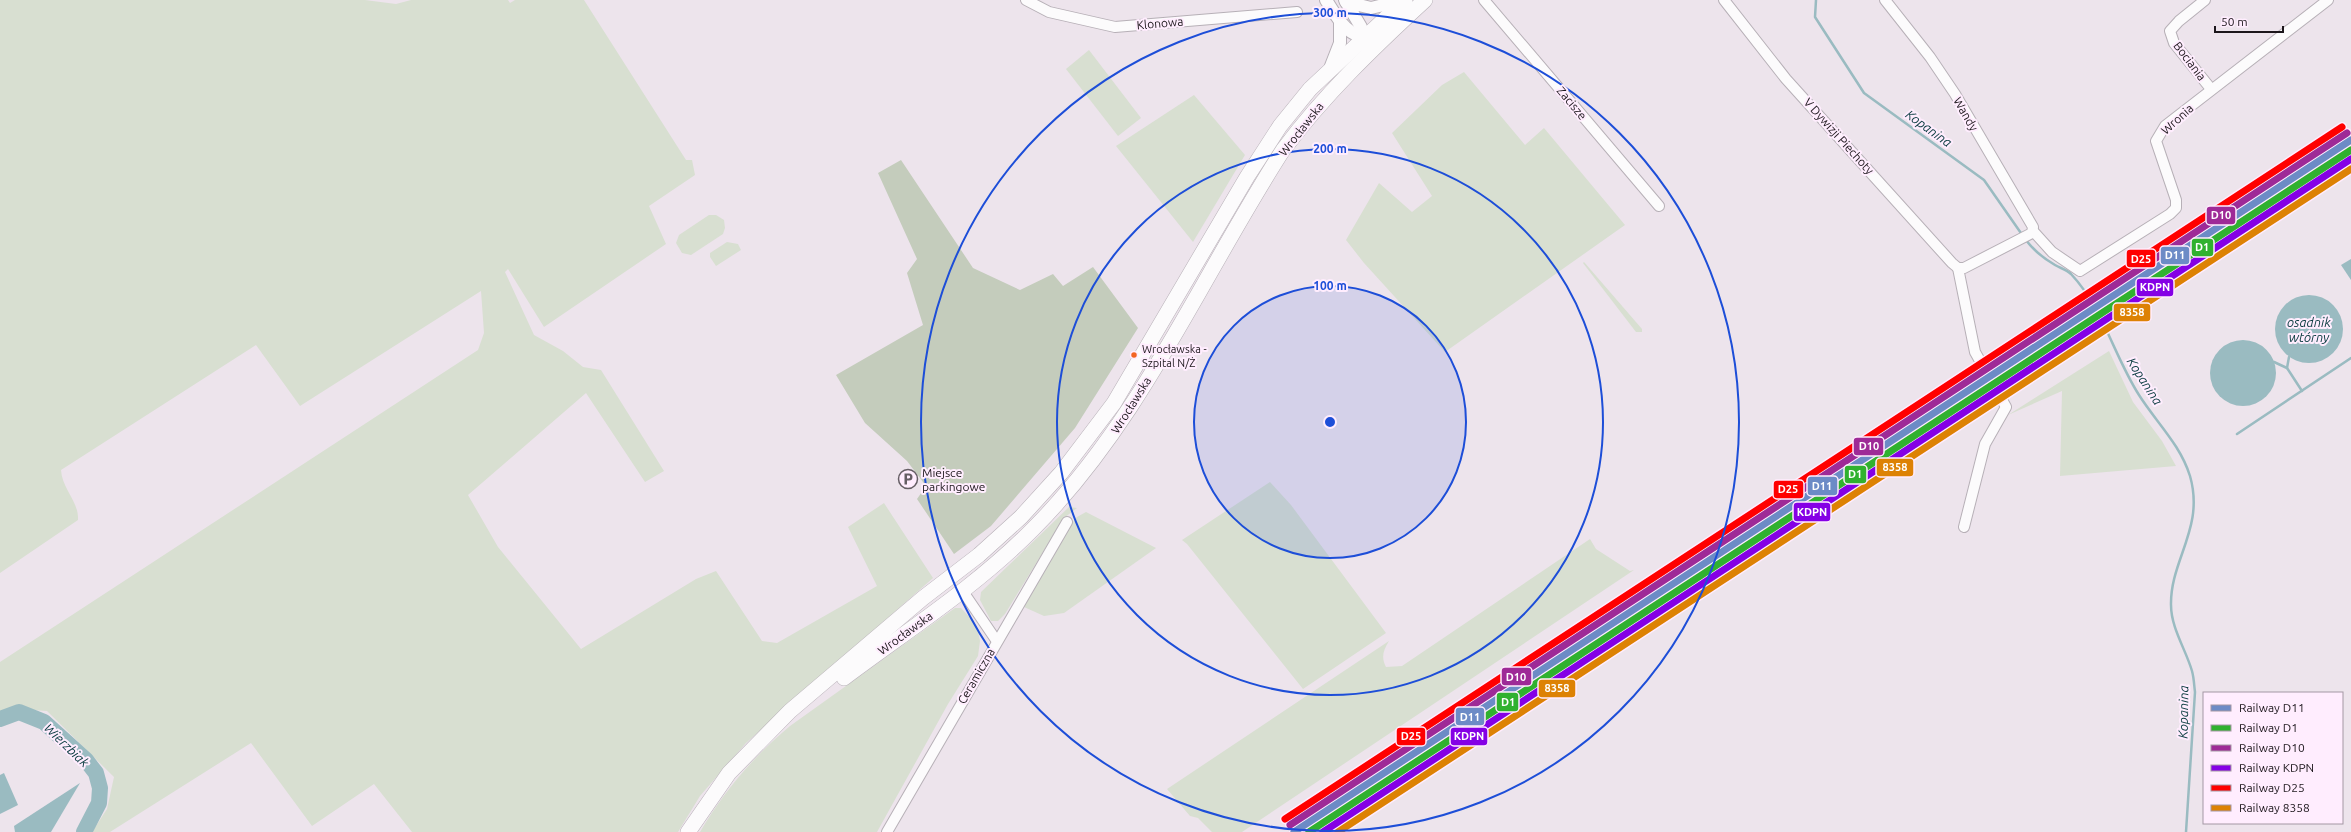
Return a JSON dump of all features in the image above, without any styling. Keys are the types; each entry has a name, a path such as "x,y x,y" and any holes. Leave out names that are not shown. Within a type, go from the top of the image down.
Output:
{"main road":[{"name":"Wrocławska","path":"688,832 729,773 779,724 790,711 918,603 989,547 1021,517 1061,473 1114,403 1258,158 1295,107 1363,38 1405,0"},
{"name":"Wrocławska","path":"779,724 962,590 1033,529 1074,485 1105,446 1130,410 1283,150 1308,117 1351,71 1425,0"}],"street":[{"name":"Klonowa","path":"1026,0 1050,12 1115,26 1297,12"},
{"path":"1326,0 1340,23 1354,35 1375,40 1388,35"},
{"path":"1346,1 1371,8 1405,0"},
{"name":"Zacisze","path":"1484,0 1659,206"},
{"name":"V Dywizji Piechoty","path":"1724,0 1786,79 1958,268"},
{"name":"Wandy","path":"1885,0 1930,57 1955,94 2032,224 2031,233 2052,252 2080,271"},
{"name":"Bociania","path":"2205,0 2179,20 2170,31 2174,43 2211,89"},
{"name":"Wronia","path":"2080,271 2097,262 2176,208 2176,200 2156,141 2165,126 2328,0"},
{"path":"1346,1 1361,27 1363,38 1360,56 1351,71"},
{"path":"1329,72 1337,53 1340,23"},
{"path":"1964,527 1984,444 2006,407 1975,352 1958,268 1976,262 2017,242 2031,233"},
{"name":"Ceramiczna","path":"886,832 996,640 1067,522"},
{"path":"962,590 996,640"}],"shaded area":[{"path":"0,0 365,0 396,4 411,0 508,0 510,3 515,0 584,0 686,160 692,160 695,175 649,206 666,244 544,327 508,269 505,272 534,335 563,351 583,367 601,370 664,471 645,482 586,393 468,495 498,547 581,649 696,579 716,571 762,641 777,643 877,586 848,527 884,503 933,578 746,743 700,796 678,832 412,832 374,784 312,826 251,743 110,832 92,832 107,809 114,777 47,711 17,709 0,713 0,662 478,350 484,333 481,291 300,406 256,345 61,470 64,483 76,507 78,520 0,573"},
{"path":"1089,50 1141,118 1118,136 1066,69"},
{"path":"1464,72 1525,145 1544,128 1625,225 1445,352 1364,263 1346,240 1379,183 1412,212 1432,196 1392,133 1442,85"},
{"path":"1194,95 1245,155 1193,242 1116,146"},
{"path":"709,215 716,215 724,220 725,228 723,234 691,255 682,253 676,243 679,235"},
{"path":"727,242 738,244 741,250 716,266 710,257 710,253"},
{"path":"1584,262 1642,329 1642,332 1636,332 1583,263"},
{"path":"2109,351 2133,402 2162,441 2176,466 2060,476 2062,391 2008,415"},
{"path":"1270,482 1291,505 1386,633 1303,689 1187,544 1182,540"},
{"path":"1069,507 1077,508 1064,518 1005,614 998,621 991,621 980,600 981,592"},
{"path":"1086,512 1156,548 1064,613 1044,616 1024,607 1023,603 1069,527 1077,517"},
{"path":"1590,539 1596,549 1630,571 1634,570 1242,832 1212,832 1198,818 1190,816 1167,789 1389,641 1383,654 1386,667 1402,666"},
{"path":"955,608 961,608 974,622 980,641 978,656 948,704 877,832 700,832 719,802 740,775 777,737 790,726"}],"green space":[{"path":"901,160 973,268 1020,290 1053,274 1063,286 1093,267 1138,328 1075,428 991,526 954,554 917,499 926,486 907,461 865,423 836,375 923,325 907,273 917,259 878,173"}],"water":[{"path":"2351,259 2351,280 2341,265"},
{"name":"osadnik wtórny","path":"2309,295 2322,298 2333,305 2340,316 2343,329 2340,342 2333,353 2322,360 2309,363 2296,360 2285,353 2278,342 2275,329 2278,316 2285,305 2296,298"},
{"name":"osadnik wtórny","path":"2243,340 2256,342 2266,350 2274,360 2276,373 2274,386 2266,396 2256,404 2243,406 2230,404 2220,396 2212,386 2210,373 2212,360 2220,350 2230,342"},
{"path":"4,773 18,805 0,814 0,775"},
{"path":"80,783 51,832 15,832 14,826"}],"waterway":[{"name":"Kopanina","path":"1816,0 1815,17 1864,93 1984,180 2023,236"},
{"name":"Kopanina","path":"2026,240 2032,248 2043,257 2071,274 2082,287 2100,317 2130,380 2139,395 2174,443 2186,464 2190,476 2193,495 2193,512 2186,543 2172,589 2171,605 2173,622 2192,671 2195,692 2186,832"},
{"path":"2289,357 2287,368 2302,391"},
{"path":"2237,434 2351,358"},
{"path":"2274,362 2287,368"},
{"name":"Wierzbiak","path":"0,719 19,712 44,722 86,760 96,773 100,788 99,803 84,832"}],"railway":[{"path":"1325,832 2351,167"}],"rail line":[{"name":"D25","path":"1285,819 2342,127"},
{"name":"D10","path":"1290,825 2347,133"},
{"name":"D11","path":"1294,832 2351,140"},
{"name":"D1","path":"1309,832 2351,150"},
{"name":"KDPN","path":"1323,832 2351,159"},
{"name":"8358","path":"1338,832 2351,169"}],"place":[{"name":"Wrocławska - Szpital N/Ż","path":"1134,355"},
{"name":"Miejsce parkingowe","path":"908,479"}]}
